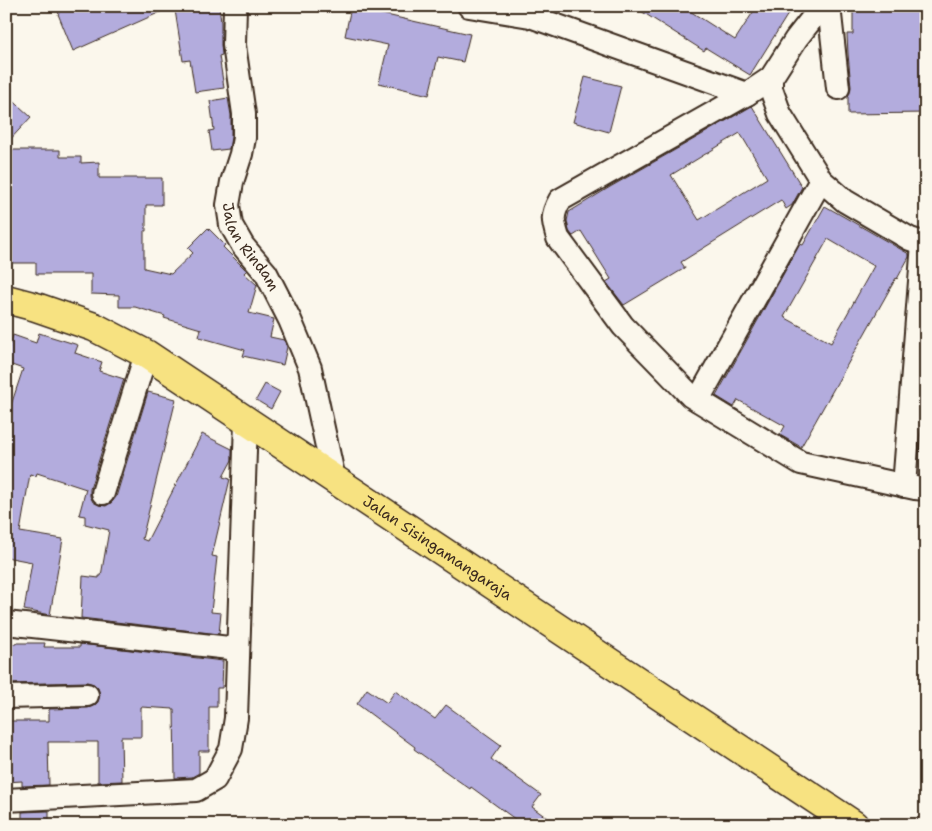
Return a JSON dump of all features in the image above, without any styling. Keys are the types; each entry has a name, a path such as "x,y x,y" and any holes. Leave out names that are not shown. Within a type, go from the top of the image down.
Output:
{"highway":[{"name":"Jalan Sisingamangaraja","path":"6,299 94,327 146,354 854,825"}],"street":[{"name":"Jalan Rindam","path":"235,6 234,45 244,114 244,138 228,205 231,225 243,246 266,273 304,352 310,368 334,480"},
{"path":"469,6 530,16 747,94"},
{"path":"822,6 796,39 771,78 747,94 560,200 554,211 553,223 558,238 623,326 690,396 801,463 904,486 926,489"},
{"path":"829,6 838,88"},
{"path":"771,78 771,89 780,114 821,180 845,201 910,239 924,244 904,486"},
{"path":"698,400 821,180"},
{"path":"103,493 146,354"},
{"path":"6,800 196,790 215,779 231,749 236,718 246,421"},
{"path":"6,623 238,649"},
{"path":"6,697 87,695"}],"building":[{"path":"56,6 174,6 73,51"},
{"path":"198,6 219,6 222,55 219,56 224,88 195,92 190,60 183,61 175,10"},
{"path":"633,6 682,6 735,40 757,6 793,6 750,75 706,48 704,51"},
{"path":"853,6 925,6 926,113 848,114 848,96 851,87 847,34 853,34"},
{"path":"351,7 470,34 463,62 438,57 429,95 379,83 388,45 345,36"},
{"path":"585,77 621,86 609,132 573,122"},
{"path":"6,94 31,117 6,144"},
{"path":"228,98 231,115 229,149 212,151 209,131 214,130 210,101"},
{"path":"752,106 802,187 792,205 786,209 781,200 681,262 685,268 624,305 606,282 611,279 581,231 573,236 569,231 567,221 569,212","holes":["740,133 767,178 699,220 671,175"]},
{"path":"6,150 60,150 60,157 81,157 81,163 99,162 99,178 162,178 162,205 146,205 144,268 171,274 193,253 188,248 208,228 225,245 223,247 247,270 244,273 257,285 249,313 274,319 270,337 284,340 287,347 283,365 243,356 245,350 199,337 201,329 164,318 165,316 135,307 119,307 119,295 91,294 91,274 36,274 36,263 6,263"},
{"path":"825,206 909,254 909,257 801,447 780,435 785,426 738,400 734,407 716,396 800,244 803,245","holes":["828,239 874,266 831,343 784,317"]},
{"path":"39,333 78,345 75,353 102,362 99,371 124,379 90,489 90,496 93,502 99,505 106,506 116,497 148,392 176,399 142,539 147,541 202,434 232,449 232,460 223,477 230,479 212,556 217,557 211,612 221,613 219,634 81,618 83,576 99,578 101,576 109,530 85,524 85,516 79,515 86,489 37,473 36,476 30,474 20,532 63,539 50,615 24,610 32,562 6,557 6,420 23,369 6,363 6,356 13,335 36,343"},
{"path":"265,384 280,392 271,409 256,400"},
{"path":"45,643 44,647 80,647 80,644 223,661 222,688 217,688 217,707 209,707 209,751 199,751 199,773 192,777 175,778 174,709 141,707 141,737 121,737 122,781 98,782 98,742 48,742 49,785 22,786 22,781 6,782 6,721 49,721 49,709 88,708 98,702 100,695 98,688 94,684 87,682 6,684 6,644"},
{"path":"367,689 387,703 395,691 435,719 446,705 501,745 491,759 541,795 532,807 557,825 523,825 414,749 415,747 357,704"},
{"path":"49,811 49,825 22,825 22,812"}]}
